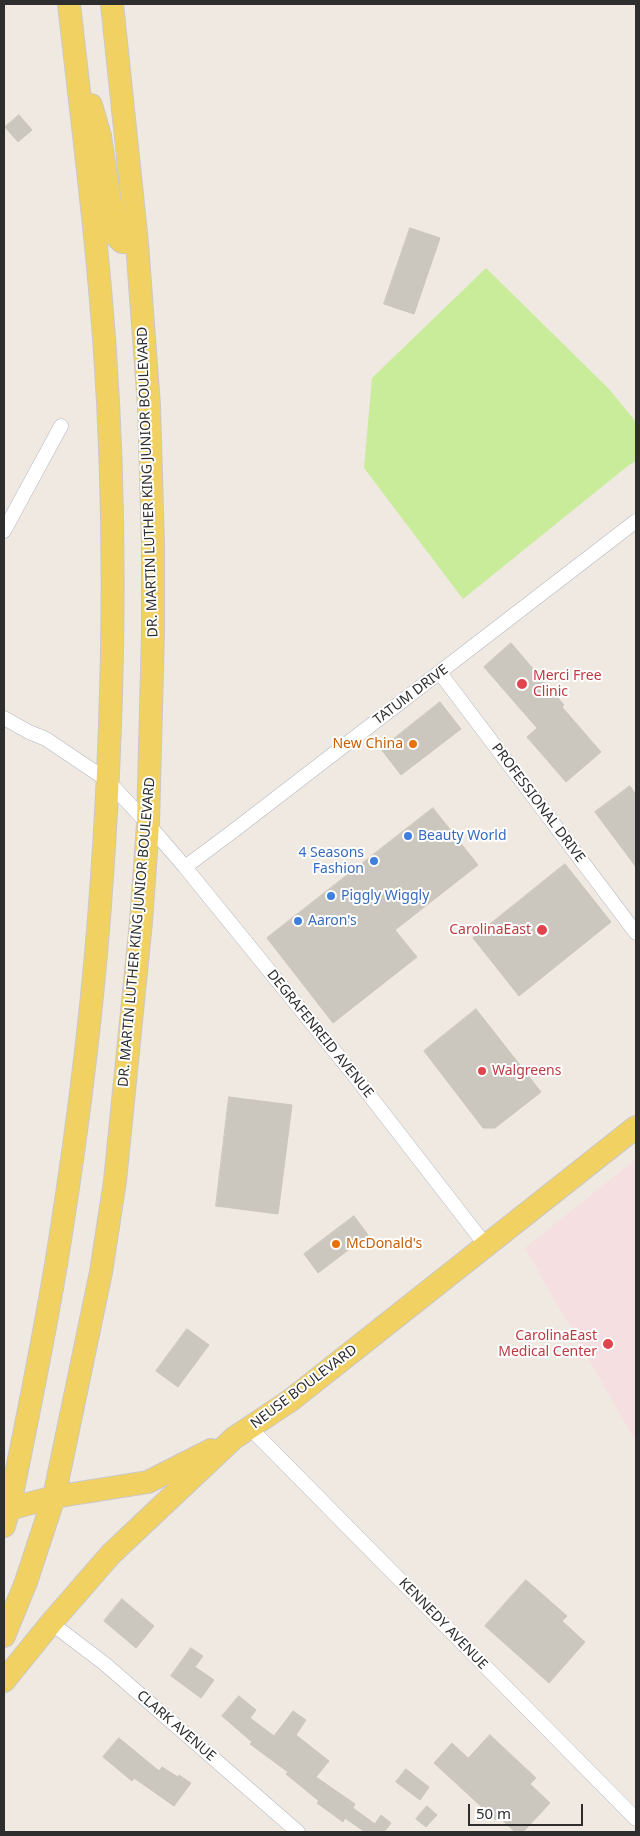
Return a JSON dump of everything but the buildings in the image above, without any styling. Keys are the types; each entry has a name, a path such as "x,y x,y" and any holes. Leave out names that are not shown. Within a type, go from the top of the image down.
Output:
{"main road":[{"path":"7,1518 46,1324 76,1134 97,937 107,780 111,659 111,511 105,356 90,188 69,4"},
{"name":"DR. MARTIN LUTHER KING JUNIOR BOULEVARD","path":"4,1636 26,1582 54,1496 101,1272 115,1181 141,922 148,824 152,712 153,544 150,406 138,243 112,4"},
{"path":"74,44 100,136 115,235 122,242 138,243"},
{"name":"NEUSE BOULEVARD","path":"4,1681 51,1622 111,1554 242,1433 291,1400 636,1127"},
{"path":"7,1518 54,1496 148,1482 242,1433"}],"street":[{"path":"4,531 61,426"},
{"name":"TATUM DRIVE","path":"185,867 636,521"},
{"name":"PROFESSIONAL DRIVE","path":"440,673 636,933"},
{"name":"DEGRAFENREID AVENUE","path":"4,718 46,739 107,780 148,824 353,1074 487,1246"},
{"name":"KENNEDY AVENUE","path":"242,1433 636,1819"},
{"name":"CLARK AVENUE","path":"51,1622 104,1664 298,1832"}],"shaded area":[{"name":"CarolinaEast Medical Center","path":"636,1159 636,1442 525,1248"}],"green space":[{"path":"486,268 609,389 636,422 636,461 463,599 364,468 372,378"}],"place":[{"name":"Merci Free Clinic","path":"522,684"},
{"name":"New China","path":"413,744"},
{"name":"Beauty World","path":"408,836"},
{"name":"4 Seasons Fashion","path":"374,861"},
{"name":"Piggly Wiggly","path":"331,896"},
{"name":"Aaron's","path":"298,921"},
{"name":"CarolinaEast","path":"542,930"},
{"name":"Walgreens","path":"482,1071"},
{"name":"McDonald's","path":"336,1244"},
{"name":"CarolinaEast Medical Center","path":"608,1344"}]}
